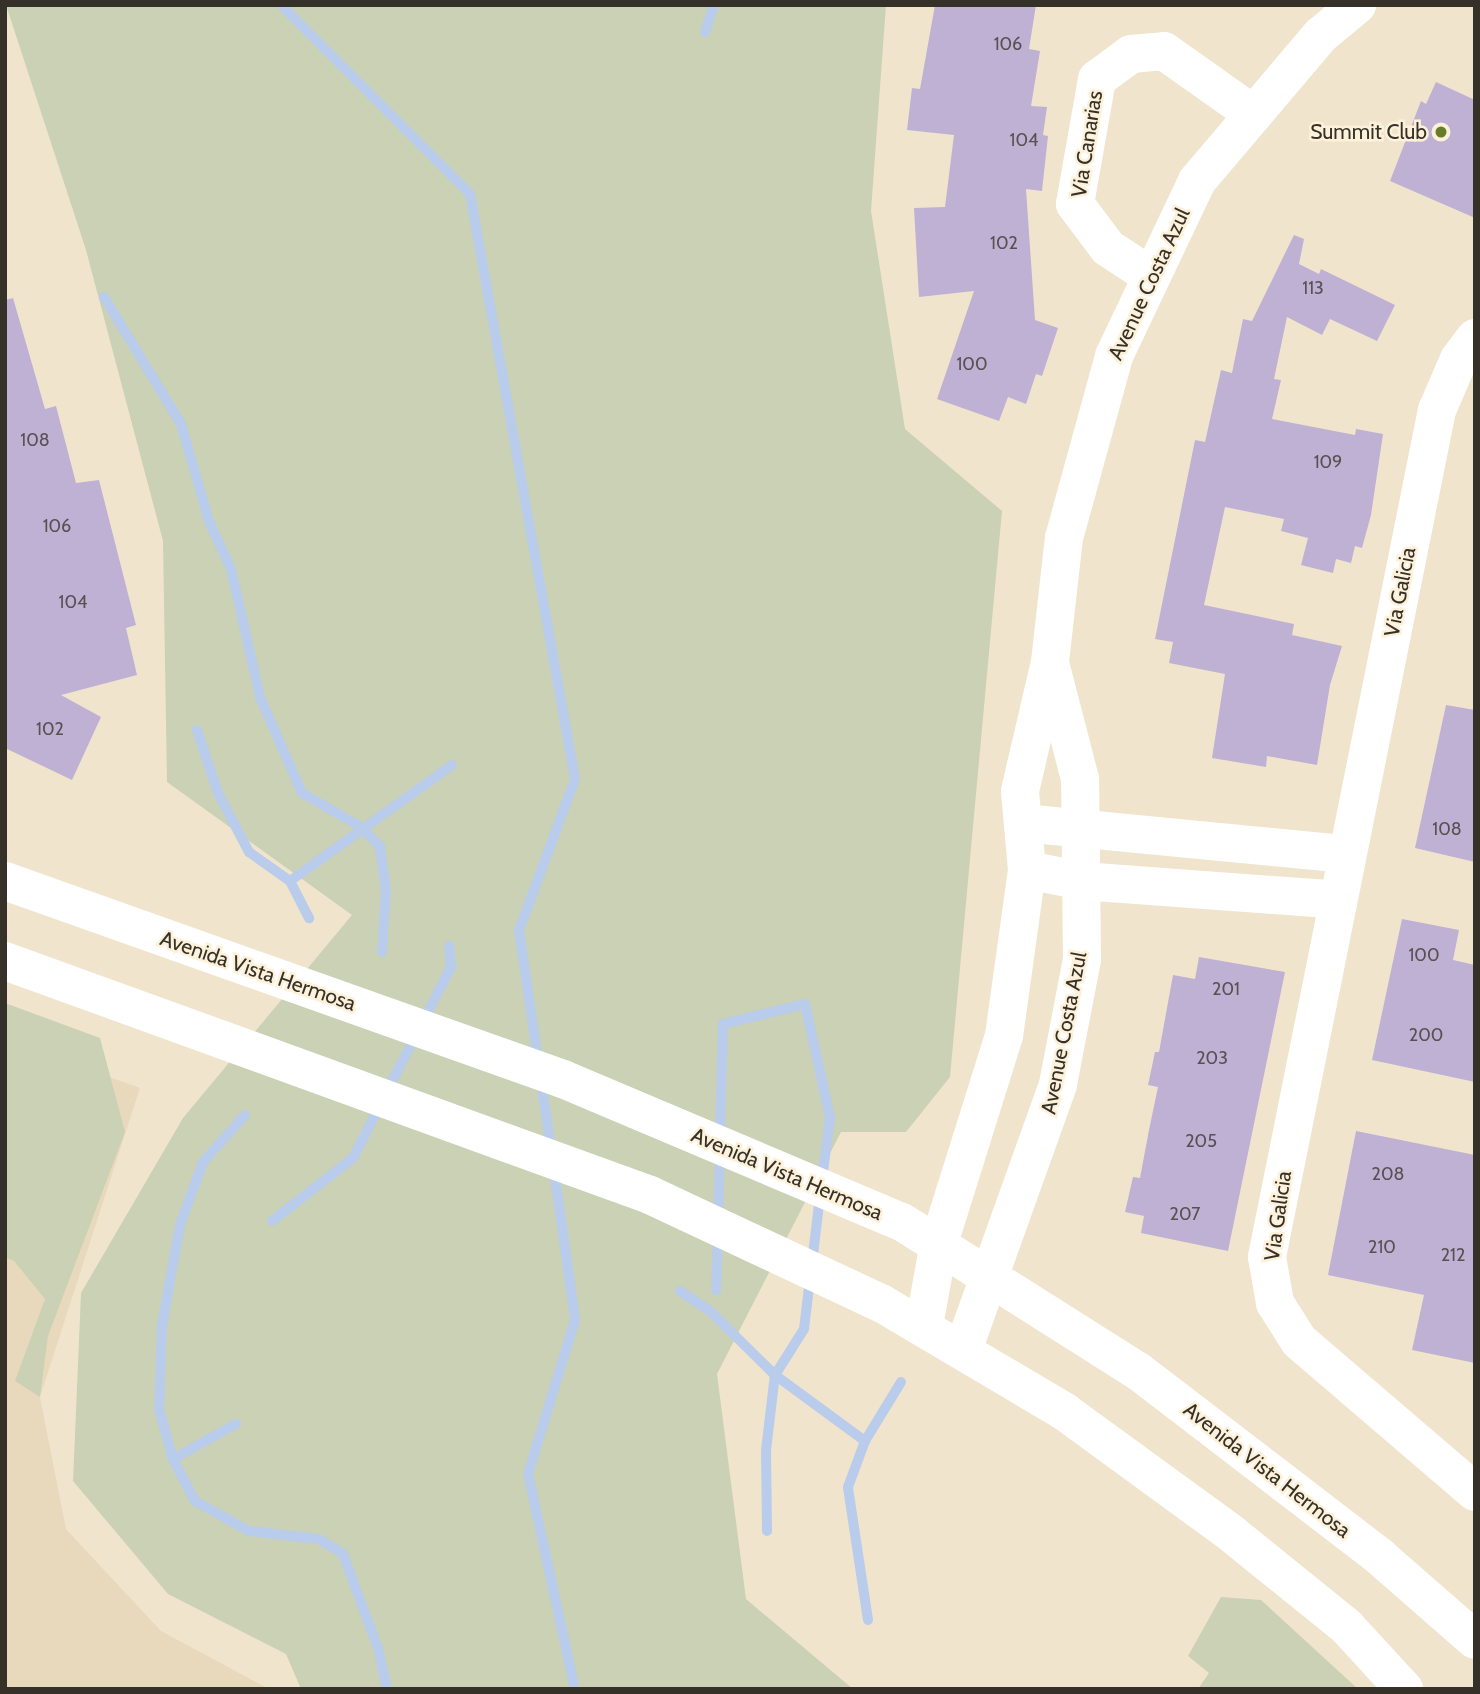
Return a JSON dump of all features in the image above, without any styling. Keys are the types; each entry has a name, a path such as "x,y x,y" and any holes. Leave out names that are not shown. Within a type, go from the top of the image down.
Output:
{"street":[{"name":"Avenue Costa Azul","path":"924,1326 939,1244 1004,1036 1027,870 1020,791 1050,662 1064,538 1114,356 1197,181 1321,36 1357,5"},
{"name":"Via Canarias","path":"1151,276 1108,248 1075,204 1097,79 1131,54 1164,51 1253,114"},
{"name":"Via Galicia","path":"1475,338 1459,359 1437,410 1346,854 1268,1256 1275,1303 1299,1342 1475,1492"},
{"name":"Avenue Costa Azul","path":"963,1350 1058,1084 1082,959 1083,828 1080,779 1050,662"},
{"path":"1023,823 1346,854"},
{"path":"1027,870 1082,881 1338,900"},
{"name":"Avenida Vista Hermosa","path":"5,881 563,1079 902,1222 1139,1371 1380,1557 1475,1640"},
{"path":"5,961 219,1035 650,1195 881,1303 924,1326 1065,1412 1232,1534 1346,1626 1404,1689"}],"shaded area":[{"path":"5,1040 140,1088 40,1397 66,1529 161,1631 269,1689 5,1689"}],"green space":[{"path":"6,5 886,5 871,211 905,429 1002,511 950,1077 906,1132 841,1132 717,1374 746,1599 853,1689 301,1689 286,1654 168,1594 73,1481 81,1293 183,1118 352,915 167,782 163,541 86,250"},
{"path":"5,1003 100,1038 125,1132 48,1336 40,1397 15,1381 45,1299 14,1261 5,1257"},
{"path":"1221,1597 1261,1600 1358,1689 1198,1689 1209,1673 1188,1656"}],"building":[{"path":"935,5 1036,5 1029,49 1040,51 1031,106 1047,107 1043,135 1048,136 1042,191 1026,189 1035,320 1058,328 1042,376 1036,374 1026,404 1008,397 999,421 937,399 974,291 919,297 914,208 945,207 954,135 907,130 912,88 920,89"},
{"name":"Summit Club","path":"1436,82 1475,100 1475,218 1390,181 1421,101 1426,104"},
{"path":"1294,235 1304,239 1299,264 1319,274 1321,269 1395,305 1377,341 1330,319 1322,335 1287,317 1274,379 1281,380 1272,419 1355,435 1356,429 1383,434 1371,515 1362,548 1355,546 1351,563 1336,559 1333,573 1301,565 1308,538 1281,531 1284,519 1225,507 1204,605 1294,624 1292,635 1342,646 1330,685 1317,765 1267,756 1266,767 1212,758 1225,674 1169,663 1173,642 1155,639 1195,440 1205,442 1221,370 1232,373 1243,319 1252,321"},
{"path":"13,298 45,409 56,406 76,483 99,480 136,625 126,628 137,675 61,695 101,717 72,780 5,748 5,300"},
{"path":"1446,705 1475,710 1475,862 1415,848"},
{"path":"1402,919 1459,930 1453,960 1475,965 1475,1082 1372,1060"},
{"path":"1199,957 1285,972 1228,1251 1141,1233 1144,1216 1125,1212 1133,1177 1140,1178 1158,1087 1148,1085 1155,1052 1159,1052 1173,975 1195,979"},
{"path":"1356,1131 1475,1155 1475,1363 1412,1350 1424,1295 1328,1275"}],"waterway":[{"path":"281,5 470,194 575,779 519,930 538,1060"},
{"path":"705,32 714,5"},
{"path":"104,297 181,424 209,521 231,569 260,697 302,793 361,827 380,847 386,890 382,952"},
{"path":"197,730 218,793 249,852 290,881 309,918"},
{"path":"290,881 452,765"},
{"path":"387,1091 451,967 449,946"},
{"path":"720,1137 723,1024 805,1004 830,1118 822,1180"},
{"path":"541,1080 551,1150"},
{"path":"272,1221 353,1158 380,1105"},
{"path":"245,1115 203,1162 180,1225 162,1325 159,1409 173,1459 195,1501 249,1531 319,1539 343,1554 378,1648 387,1689"},
{"path":"718,1217 720,1153"},
{"path":"554,1170 575,1320 528,1474 575,1689"},
{"path":"812,1263 820,1196"},
{"path":"716,1290 718,1233"},
{"path":"767,1531 766,1450 775,1375 804,1329 810,1279"},
{"path":"680,1291 710,1311 775,1375 865,1441"},
{"path":"868,1620 848,1487 865,1441 901,1382"},
{"path":"173,1459 236,1424"}],"place":[{"name":"Summit Club","path":"1441,132"}]}
